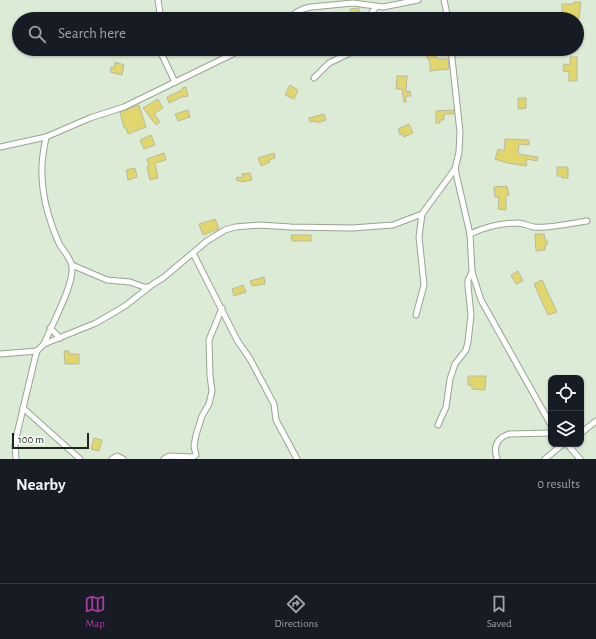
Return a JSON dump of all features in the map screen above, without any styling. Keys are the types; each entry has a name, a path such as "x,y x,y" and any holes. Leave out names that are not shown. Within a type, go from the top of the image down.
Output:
{"street":[{"path":"158,0 160,12"},
{"path":"298,12 303,9 352,2 376,7 396,5 418,0"},
{"path":"444,0 447,12"},
{"path":"372,12 376,7"},
{"path":"162,56 175,82"},
{"path":"0,147 46,137 90,118 124,107 229,56"},
{"path":"314,78 328,63 344,56"},
{"path":"452,56 460,132 455,169 470,234 472,272 481,300 548,420"},
{"path":"16,459 15,446 37,352 44,344 63,302 73,269 58,243 46,207 42,172 46,137"},
{"path":"416,315 424,285 419,237 422,214 455,169"},
{"path":"44,344 96,323 125,306 148,287 163,278 207,241 225,230 235,227 260,225 316,228 387,226 422,214"},
{"path":"470,234 481,229 498,225 519,223 534,227 587,221"},
{"path":"193,253 237,340 250,359 274,404 276,420 297,459"},
{"path":"72,265 107,280 130,282 148,287"},
{"path":"438,425 446,407 450,379 455,364 466,350 468,342 471,315 468,280 472,272"},
{"path":"164,459 169,456 193,457 196,455 194,446 196,435 202,416 209,404 212,391 209,340 222,308"},
{"path":"50,328 60,338"},
{"path":"0,354 37,352"},
{"path":"23,408 80,459"},
{"path":"584,431 596,421"},
{"path":"496,459 496,443 503,436 509,434 548,433"},
{"path":"545,459 559,447"},
{"path":"570,447 580,459"},
{"path":"112,459 116,456 123,459"}],"building":[{"path":"574,2 581,2 580,12 562,12 562,4 574,4"},
{"path":"359,8 359,12 350,12 350,9"},
{"path":"427,56 436,56 437,59 448,59 449,69 430,71 430,60 428,60"},
{"path":"570,57 577,57 577,81 569,81 569,72 563,71 564,64 570,65"},
{"path":"115,62 124,65 122,75 110,72 111,67 114,68"},
{"path":"397,76 407,76 406,92 410,91 411,96 406,96 406,102 404,102 402,89 396,89"},
{"path":"290,85 298,90 294,99 285,95"},
{"path":"186,87 188,96 184,96 169,103 167,97"},
{"path":"518,98 526,98 526,108 518,109"},
{"path":"158,99 163,108 154,114 160,122 156,125 143,108"},
{"path":"139,105 146,127 128,134 126,128 124,128 120,112"},
{"path":"188,110 190,117 178,121 175,114"},
{"path":"454,110 454,114 444,114 444,120 440,120 440,123 436,123 436,111"},
{"path":"324,114 326,120 317,123 316,121 310,122 309,118"},
{"path":"409,124 413,133 404,137 403,134 400,135 398,129"},
{"path":"151,135 155,145 144,149 140,140"},
{"path":"505,139 529,140 529,145 519,144 518,154 538,157 537,161 527,159 526,166 495,159 498,149 504,151"},
{"path":"164,153 166,160 155,163 158,178 150,180 147,159"},
{"path":"274,153 275,158 269,160 270,162 261,166 258,158"},
{"path":"557,167 568,167 568,178 557,176"},
{"path":"135,168 137,177 128,180 126,170"},
{"path":"250,173 252,180 242,182 236,180 237,177 243,178 242,174"},
{"path":"507,186 509,195 506,196 506,210 498,209 499,197 495,197 494,187"},
{"path":"215,219 219,229 203,235 199,224"},
{"path":"535,234 544,234 545,240 547,240 545,250 536,251"},
{"path":"291,235 311,235 311,241 292,241"},
{"path":"518,271 523,281 516,284 511,275"},
{"path":"264,277 265,284 252,286 250,281"},
{"path":"542,280 557,312 548,315 534,284"},
{"path":"243,285 246,292 234,296 232,289"},
{"path":"64,351 69,351 69,354 79,354 79,364 65,364"},
{"path":"468,376 486,376 485,390 472,389 472,385 468,385"},
{"path":"94,438 102,440 99,451 91,449"}]}
